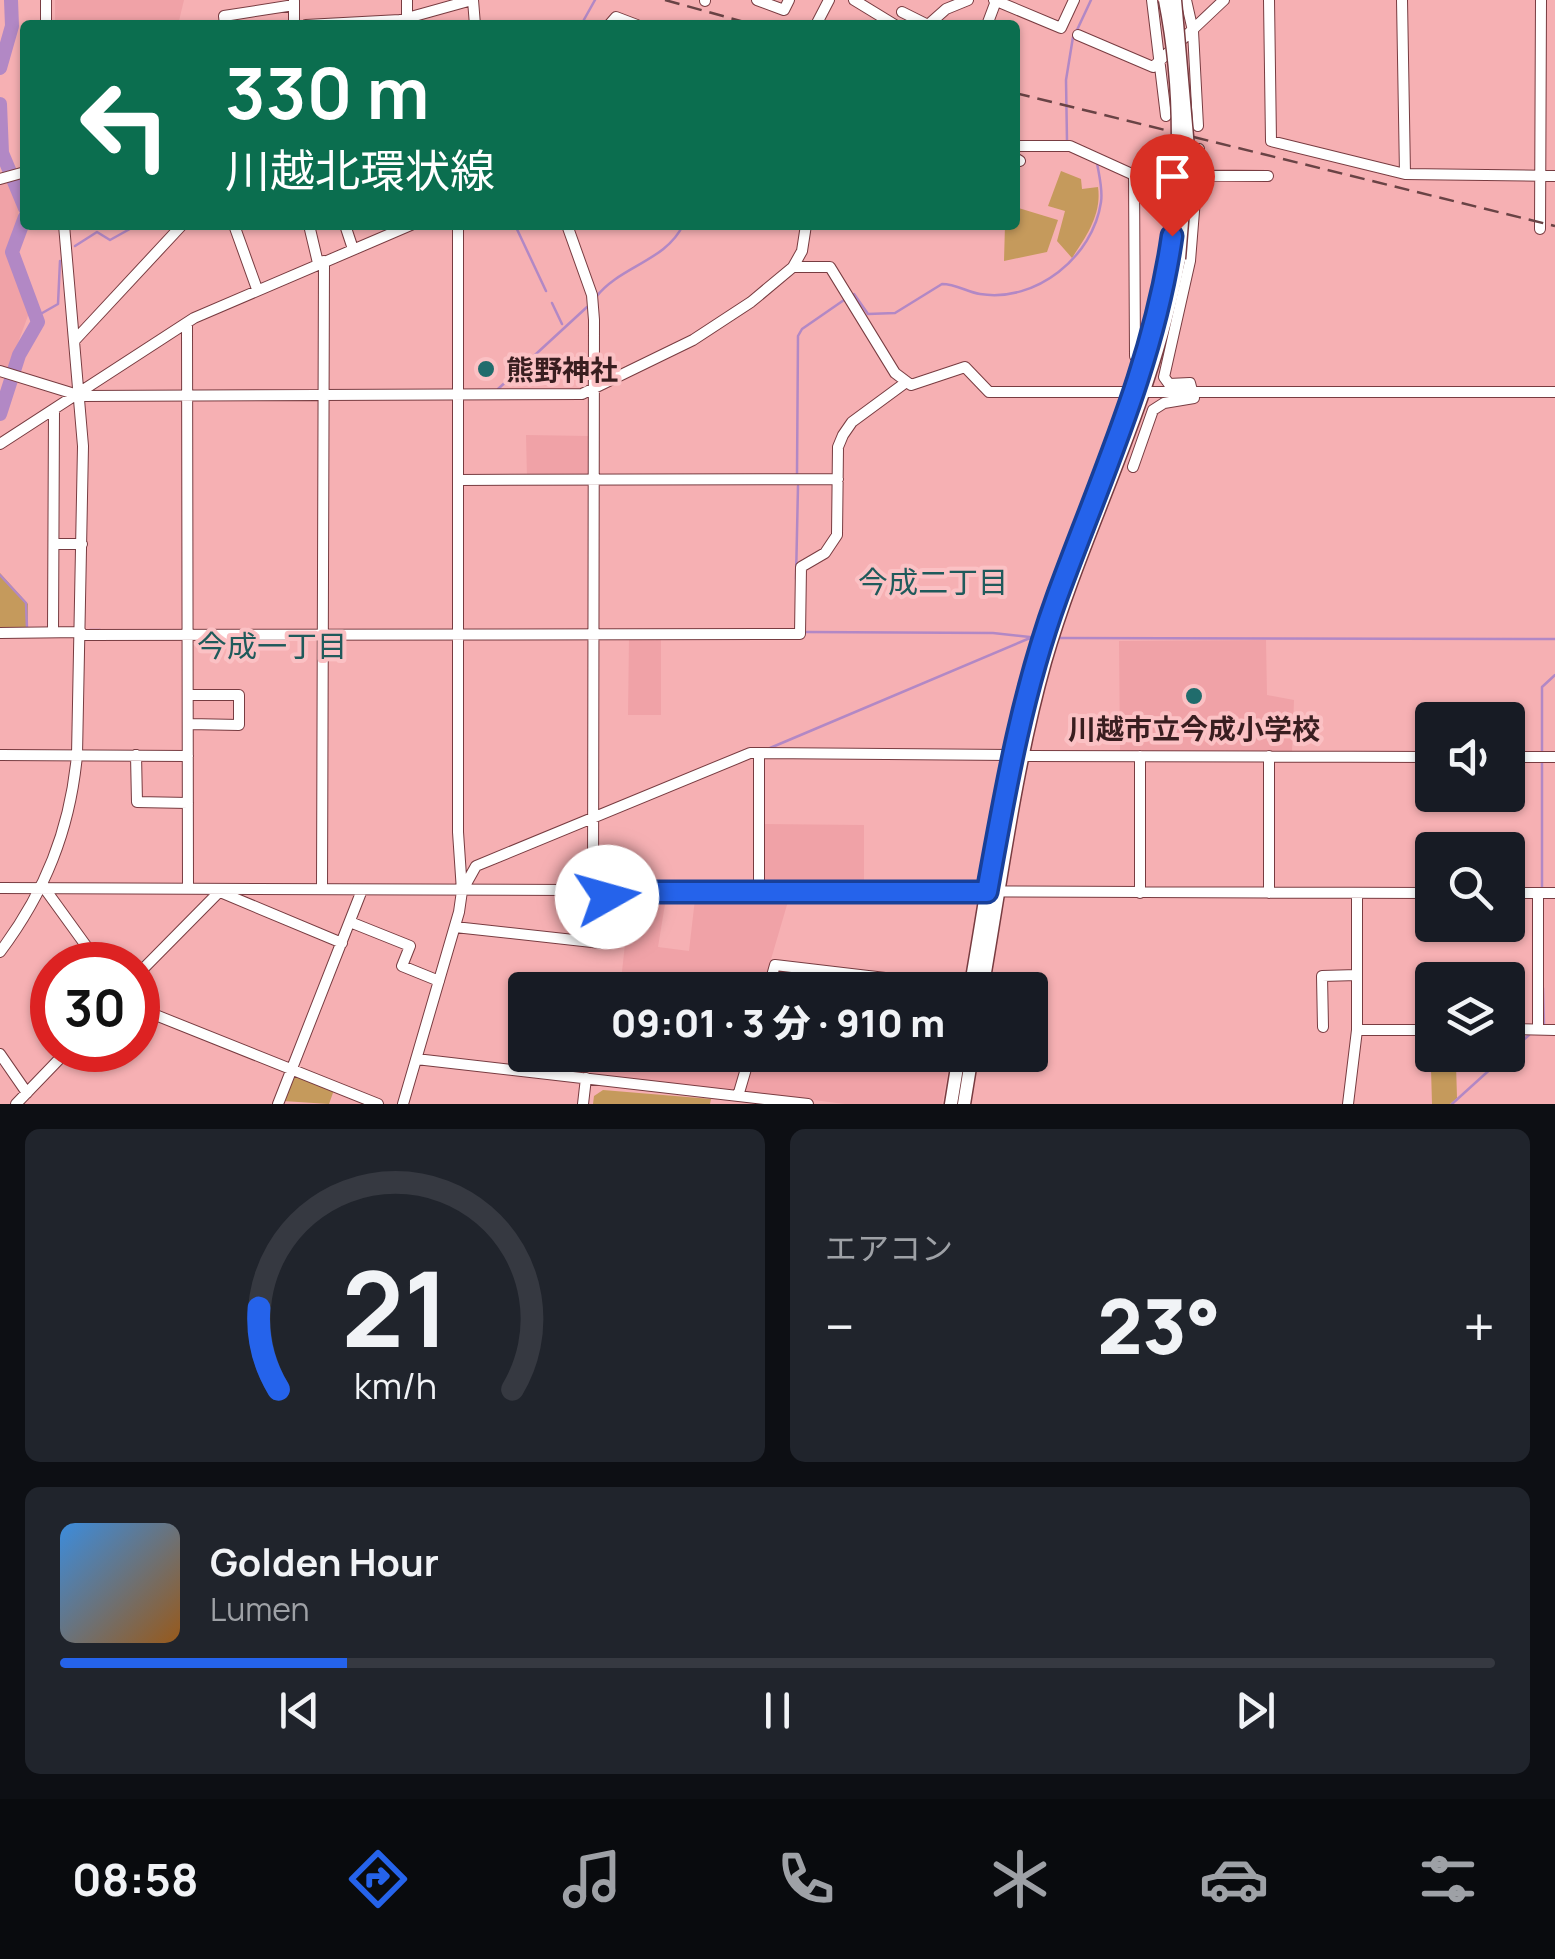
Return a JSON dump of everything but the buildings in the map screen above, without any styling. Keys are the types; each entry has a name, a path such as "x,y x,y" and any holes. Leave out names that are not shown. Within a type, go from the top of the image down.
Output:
{"main road":[{"path":"1141,393 1146,358 1174,259 1178,108 1164,0"},
{"path":"977,972 1018,756 1056,598 1141,393 1174,259 1188,148 1175,0"},
{"path":"951,1104 956,1072"},
{"path":"964,1104 969,1072"}],"street":[{"path":"413,20 472,0"},
{"path":"756,0 784,10 788,0"},
{"path":"854,0 888,20"},
{"path":"898,20 910,0"},
{"path":"932,20 968,0"},
{"path":"995,0 1153,67 1224,0"},
{"path":"1070,32 1074,0"},
{"path":"1152,0 1166,116"},
{"path":"1186,0 1193,31 1198,126"},
{"path":"1269,0 1271,142 1405,174 1555,176"},
{"path":"1402,0 1405,174"},
{"path":"1540,229 1541,0"},
{"path":"224,20 224,16 294,2"},
{"path":"902,12 918,20"},
{"path":"1020,146 1070,146 1134,176 1268,176"},
{"path":"1194,392 1190,383 1168,384 1164,377 1190,261 1199,149"},
{"path":"1134,176 1135,356 1146,358"},
{"path":"0,952 44,888 71,803 77,755 81,396 64,230"},
{"path":"75,340 177,230"},
{"path":"236,230 257,289"},
{"path":"310,230 321,262 324,396 322,889"},
{"path":"346,230 352,249"},
{"path":"0,444 81,396 187,324 352,249 383,230"},
{"path":"458,230 458,862 462,890"},
{"path":"569,230 594,308 593,892"},
{"path":"3,371 81,396 594,392 693,340 751,302 793,267 802,251 805,230"},
{"path":"793,267 830,267 905,383"},
{"path":"187,324 188,889"},
{"path":"0,633 800,634 801,567 824,554 838,534 838,447 847,428 905,383 919,384 964,367 989,392 1555,392"},
{"path":"1134,466 1154,410 1164,403 1189,402 1194,392"},
{"path":"53,632 54,410"},
{"path":"458,480 838,478"},
{"path":"54,544 82,544"},
{"path":"188,724 239,725 240,695 189,695"},
{"path":"403,1104 455,927 462,890 472,868 750,753 1415,757"},
{"path":"0,755 188,756"},
{"path":"758,755 759,892"},
{"path":"136,756 137,802 188,803"},
{"path":"1140,756 1140,893"},
{"path":"1270,756 1270,892"},
{"path":"1525,757 1555,757"},
{"path":"0,888 1415,893"},
{"path":"44,888 83,942"},
{"path":"220,890 342,943"},
{"path":"160,951 220,890"},
{"path":"278,1104 362,890"},
{"path":"455,927 601,944 608,892"},
{"path":"1348,1104 1357,1030 1357,892"},
{"path":"1538,1029 1546,893"},
{"path":"350,922 410,946 402,966 439,980"},
{"path":"773,972 775,965 833,972"},
{"path":"1323,1027 1322,976 1358,975"},
{"path":"160,1017 378,1104"},
{"path":"1525,1029 1555,1030"},
{"path":"1357,1030 1415,1030"},
{"path":"0,1054 27,1093"},
{"path":"416,1058 808,1104"},
{"path":"16,1104 47,1072"},
{"path":"738,1096 745,1072"},
{"path":"583,1104 586,1078"}],"shaded area":[{"path":"55,0 184,0 179,20 55,20"},
{"path":"1061,171 1081,179 1082,189 1098,187 1095,216 1072,258 1057,241 1065,211 1048,206"},
{"path":"10,182 19,209 11,259 23,283 29,313 8,370 0,368 0,184"},
{"path":"1020,209 1058,220 1047,252 1004,261 1005,230 1020,230"},
{"path":"526,435 589,436 588,477 527,478"},
{"path":"0,573 28,604 28,629 0,629"},
{"path":"629,638 661,638 661,715 628,715"},
{"name":"川越市立今成小学校","path":"1266,640 1267,695 1294,700 1292,752 1120,752 1119,641"},
{"path":"761,824 864,825 864,885 761,885"},
{"path":"630,898 666,898 658,947 689,951 695,899 789,898 767,972 622,972"},
{"path":"589,1072 739,1072 734,1090"},
{"path":"748,1072 948,1072 942,1104 845,1104 743,1091"},
{"path":"1431,1072 1456,1072 1457,1098 1450,1104 1432,1104"},
{"path":"294,1074 334,1090 329,1104 283,1101"},
{"path":"603,1090 711,1099 710,1104 593,1104 594,1096"}],"waterway":[{"path":"0,68 12,26 11,0"},
{"path":"584,20 595,0"},
{"path":"1077,30 1091,0"},
{"path":"1067,141 1066,80 1073,37"},
{"path":"0,104 2,153 20,196"},
{"path":"854,294 868,314 895,313 942,284 1001,295 1041,283 1074,258 1096,222 1101,197 1097,163"},
{"path":"0,414 19,355 38,322 12,252 20,230"},
{"path":"75,246 97,232 110,240 128,230"},
{"path":"517,230 546,291"},
{"path":"596,297 617,278 666,247 680,230"},
{"path":"37,316 58,304 60,261"},
{"path":"797,474 798,336 802,329 844,300"},
{"path":"552,303 562,324"},
{"path":"498,389 587,307"},
{"path":"796,579 798,486"},
{"path":"0,575 26,603 27,628"},
{"path":"90,630 100,630"},
{"path":"805,632 993,633 1039,638"},
{"path":"770,748 1030,638"},
{"path":"1057,638 1555,639"},
{"path":"1542,755 1542,687 1555,675"},
{"path":"1542,763 1542,890"},
{"path":"1543,988 1544,1025"},
{"path":"1525,1039 1529,1035"},
{"path":"1452,1104 1487,1072"}],"railway":[{"path":"665,0 737,20"},
{"path":"1020,94 1555,226"}],"place":[{"name":"熊野神社","path":"486,369"},
{"name":"川越市立今成小学校","path":"1194,696"}],"district":[{"name":"今成二丁目","path":"933,581"},
{"name":"今成一丁目","path":"272,645"}],"route":[{"path":"607,897 608,892 987,892 1015,736 1033,668 1056,598 1131,407 1156,323 1172,236"}]}
